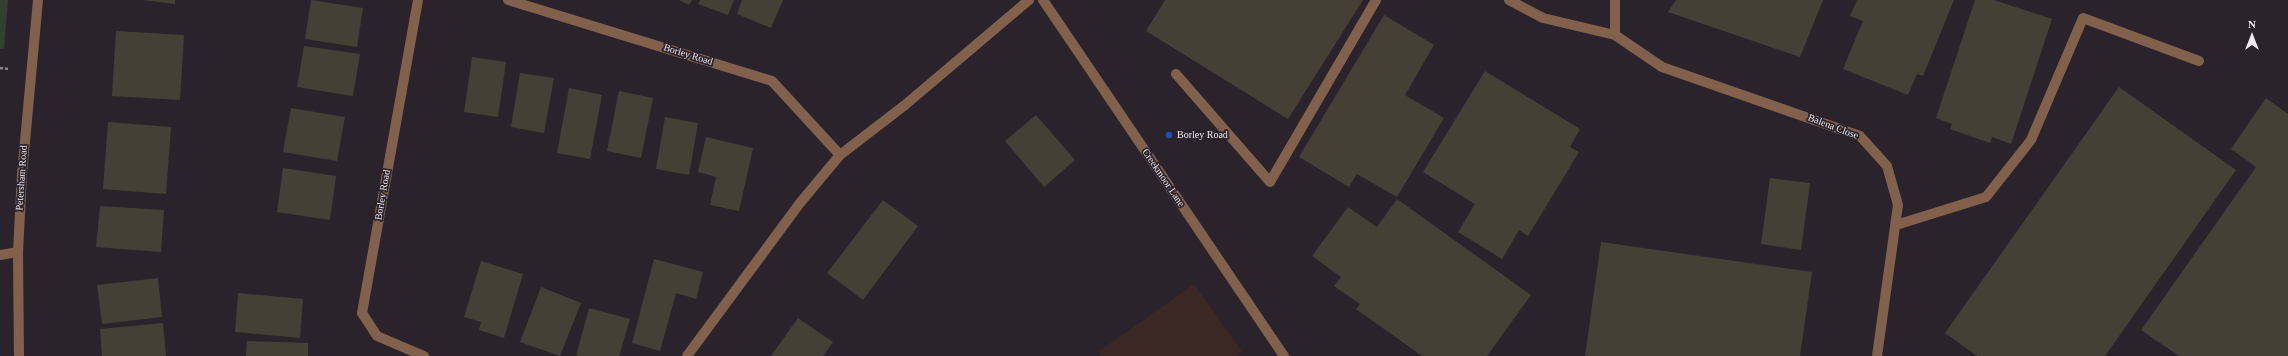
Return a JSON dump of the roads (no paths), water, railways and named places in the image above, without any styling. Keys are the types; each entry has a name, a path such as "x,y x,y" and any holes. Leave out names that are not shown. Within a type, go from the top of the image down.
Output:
{"street":[{"name":"Petersham Road","path":"20,356 18,252 22,174 38,0"},
{"name":"Borley Road","path":"418,0 362,313 376,336 424,356"},
{"name":"Borley Road","path":"508,0 772,81 840,155"},
{"path":"687,356 800,204 840,155 905,105 1029,0"},
{"name":"Creekmoor Lane","path":"1043,0 1278,354"},
{"path":"1176,74 1270,182 1376,0"},
{"name":"Balena Close","path":"1509,0 1543,18 1615,35 1662,67 1860,136 1887,166 1898,204 1877,356"},
{"path":"1615,0 1615,35"},
{"path":"1896,224 1986,197 2031,140 2083,18 2199,60"},
{"path":"0,255 18,252"}],"place":[{"name":"Borley Road","path":"1169,135"}]}
